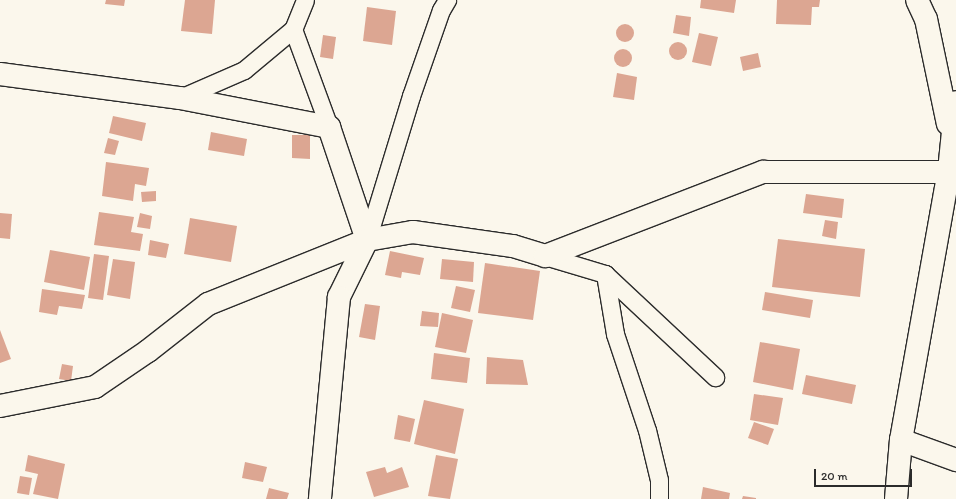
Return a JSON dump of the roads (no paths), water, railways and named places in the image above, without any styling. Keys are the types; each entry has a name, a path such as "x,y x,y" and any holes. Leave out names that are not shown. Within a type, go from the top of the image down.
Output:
{"street":[{"path":"917,0 926,19 952,141"},
{"path":"0,74 180,98 328,127 367,240 339,297 320,499"},
{"path":"896,499 901,440 952,172 952,141 956,102"},
{"path":"0,406 95,387 148,352 208,304 367,240 413,232 513,246 545,256 763,172 952,172"},
{"path":"901,440 956,460"}],"lane":[{"path":"180,98 244,70 293,29 305,0"},
{"path":"367,240 411,96 441,10 447,0"},
{"path":"293,29 328,127"},
{"path":"545,256 605,274 715,377"},
{"path":"605,274 615,334 647,430 659,480 659,499"}]}
